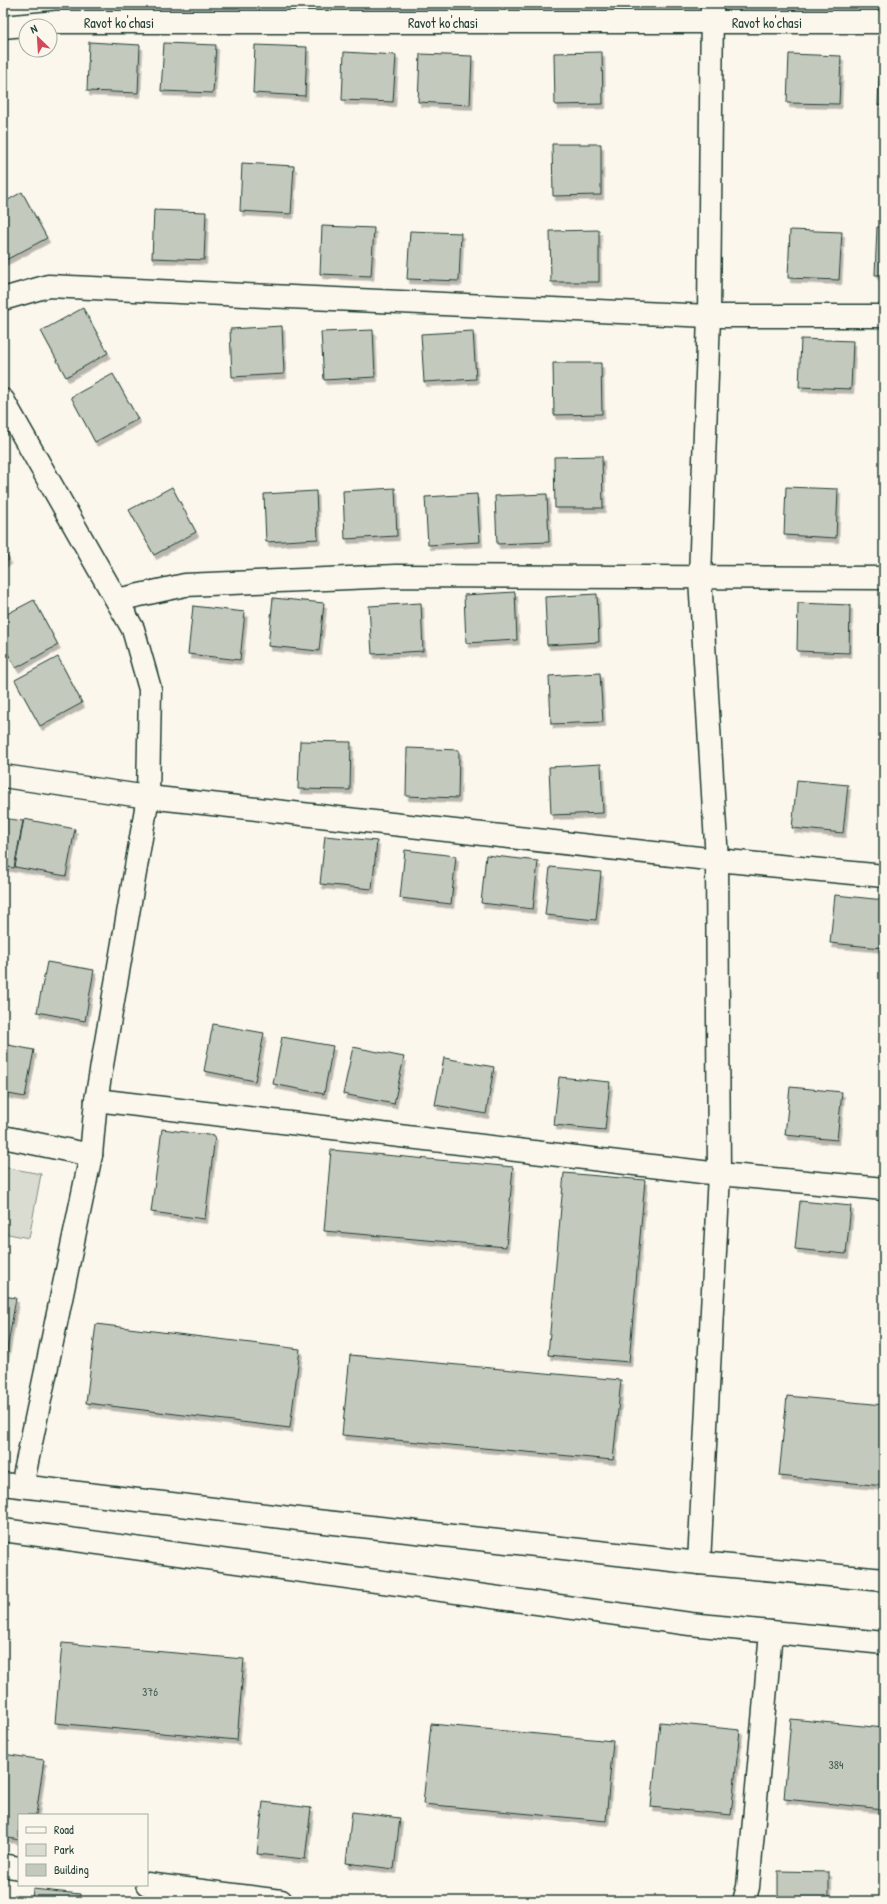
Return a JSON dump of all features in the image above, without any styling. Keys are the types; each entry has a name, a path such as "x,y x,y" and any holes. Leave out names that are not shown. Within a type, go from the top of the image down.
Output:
{"street":[{"name":"Ravot ko'chasi","path":"3,27 57,22 712,12 884,22"},
{"path":"699,1563 719,1174 717,860 700,578 709,316 712,12"},
{"path":"3,299 48,286 709,316 884,316"},
{"path":"3,400 133,629 150,689 148,797 96,1100 91,1154 12,1485 699,1563 884,1580"},
{"path":"117,600 185,585 396,576 884,578"},
{"path":"3,776 148,797 717,860 884,876"},
{"path":"96,1100 719,1174 884,1189"},
{"path":"3,1137 91,1154"},
{"path":"3,1530 690,1624 884,1643"},
{"path":"744,1901 748,1887 771,1632"},
{"path":"3,1866 18,1868"},
{"path":"148,1884 281,1901"}],"green space":[{"path":"3,1167 41,1174 29,1238 3,1233"}],"building":[{"path":"89,42 140,45 138,93 87,91"},
{"path":"164,43 216,45 213,93 161,91"},
{"path":"255,45 307,47 305,96 253,93"},
{"path":"344,52 396,55 393,102 342,100"},
{"path":"602,52 603,104 555,105 554,53"},
{"path":"420,54 472,56 470,105 418,102"},
{"path":"789,54 841,56 839,104 787,103"},
{"path":"880,57 884,57 884,105 878,105"},
{"path":"552,144 601,144 601,195 553,196"},
{"path":"242,163 294,166 291,214 240,211"},
{"path":"22,192 47,238 4,261 3,203"},
{"path":"154,210 206,212 204,260 152,258"},
{"path":"322,226 374,228 371,276 320,274"},
{"path":"877,227 884,227 884,275 875,275"},
{"path":"599,230 599,282 551,282 550,231"},
{"path":"790,230 842,232 839,280 788,278"},
{"path":"410,231 461,233 459,281 407,279"},
{"path":"83,308 108,353 66,377 41,331"},
{"path":"282,326 284,374 232,377 230,329"},
{"path":"373,330 375,377 324,380 321,332"},
{"path":"473,331 476,379 424,382 421,334"},
{"path":"801,339 853,341 851,389 799,387"},
{"path":"553,363 601,363 602,414 554,415"},
{"path":"113,374 138,419 95,442 71,397"},
{"path":"602,456 603,508 555,508 554,457"},
{"path":"172,487 196,532 154,555 129,510"},
{"path":"786,487 838,489 836,538 784,535"},
{"path":"395,488 397,536 345,539 343,491"},
{"path":"316,491 318,539 266,542 264,494"},
{"path":"477,494 480,542 428,545 425,497"},
{"path":"547,494 549,542 497,544 495,496"},
{"path":"3,548 9,560 3,563"},
{"path":"515,592 517,640 466,643 464,595"},
{"path":"597,594 599,642 547,645 545,597"},
{"path":"273,598 324,603 319,651 268,646"},
{"path":"34,600 58,645 16,668 3,645 3,616"},
{"path":"421,603 423,651 372,654 369,606"},
{"path":"798,603 850,605 849,653 797,651"},
{"path":"880,604 884,604 884,652 878,652"},
{"path":"193,606 245,612 240,660 188,654"},
{"path":"58,657 82,703 40,726 15,680"},
{"path":"600,673 603,722 551,724 549,676"},
{"path":"300,741 351,742 350,790 298,789"},
{"path":"407,748 459,750 458,798 406,796"},
{"path":"601,764 603,813 551,815 549,767"},
{"path":"797,780 848,785 843,833 792,828"},
{"path":"884,814 884,831 882,831"},
{"path":"3,818 23,821 14,868 3,866"},
{"path":"24,819 75,829 66,876 15,867"},
{"path":"325,836 377,841 372,889 320,884"},
{"path":"405,850 456,856 451,904 400,898"},
{"path":"486,855 538,861 533,909 481,903"},
{"path":"550,867 601,872 596,920 545,915"},
{"path":"835,895 884,900 881,948 830,943"},
{"path":"47,962 94,970 85,1021 37,1012"},
{"path":"213,1024 264,1033 255,1081 204,1071"},
{"path":"282,1037 333,1046 324,1094 273,1084"},
{"path":"3,1044 34,1050 25,1097 3,1093"},
{"path":"353,1047 404,1057 394,1104 343,1094"},
{"path":"444,1058 494,1067 486,1114 435,1105"},
{"path":"559,1077 610,1082 605,1130 554,1125"},
{"path":"790,1087 842,1092 837,1140 785,1135"},
{"path":"162,1129 215,1136 205,1219 151,1212"},
{"path":"331,1150 513,1167 506,1247 324,1231"},
{"path":"564,1173 645,1180 629,1362 548,1355"},
{"path":"800,1201 851,1206 846,1254 795,1249"},
{"path":"3,1296 16,1298 3,1374"},
{"path":"884,1301 884,1333 881,1333"},
{"path":"96,1324 300,1349 290,1428 86,1403"},
{"path":"350,1355 621,1380 613,1460 342,1435"},
{"path":"787,1396 884,1405 884,1486 779,1476"},
{"path":"62,1643 244,1659 237,1740 55,1723"},
{"path":"791,1719 884,1728 884,1809 784,1799"},
{"path":"660,1722 740,1730 731,1815 651,1807"},
{"path":"431,1724 613,1741 606,1821 423,1804"},
{"path":"3,1754 44,1760 36,1814 18,1814 18,1840 3,1837"},
{"path":"263,1802 311,1808 305,1859 257,1854"},
{"path":"352,1812 400,1818 394,1869 346,1863"},
{"path":"778,1871 829,1872 829,1901 778,1901"},
{"path":"33,1889 80,1894 80,1901 32,1901"}]}
